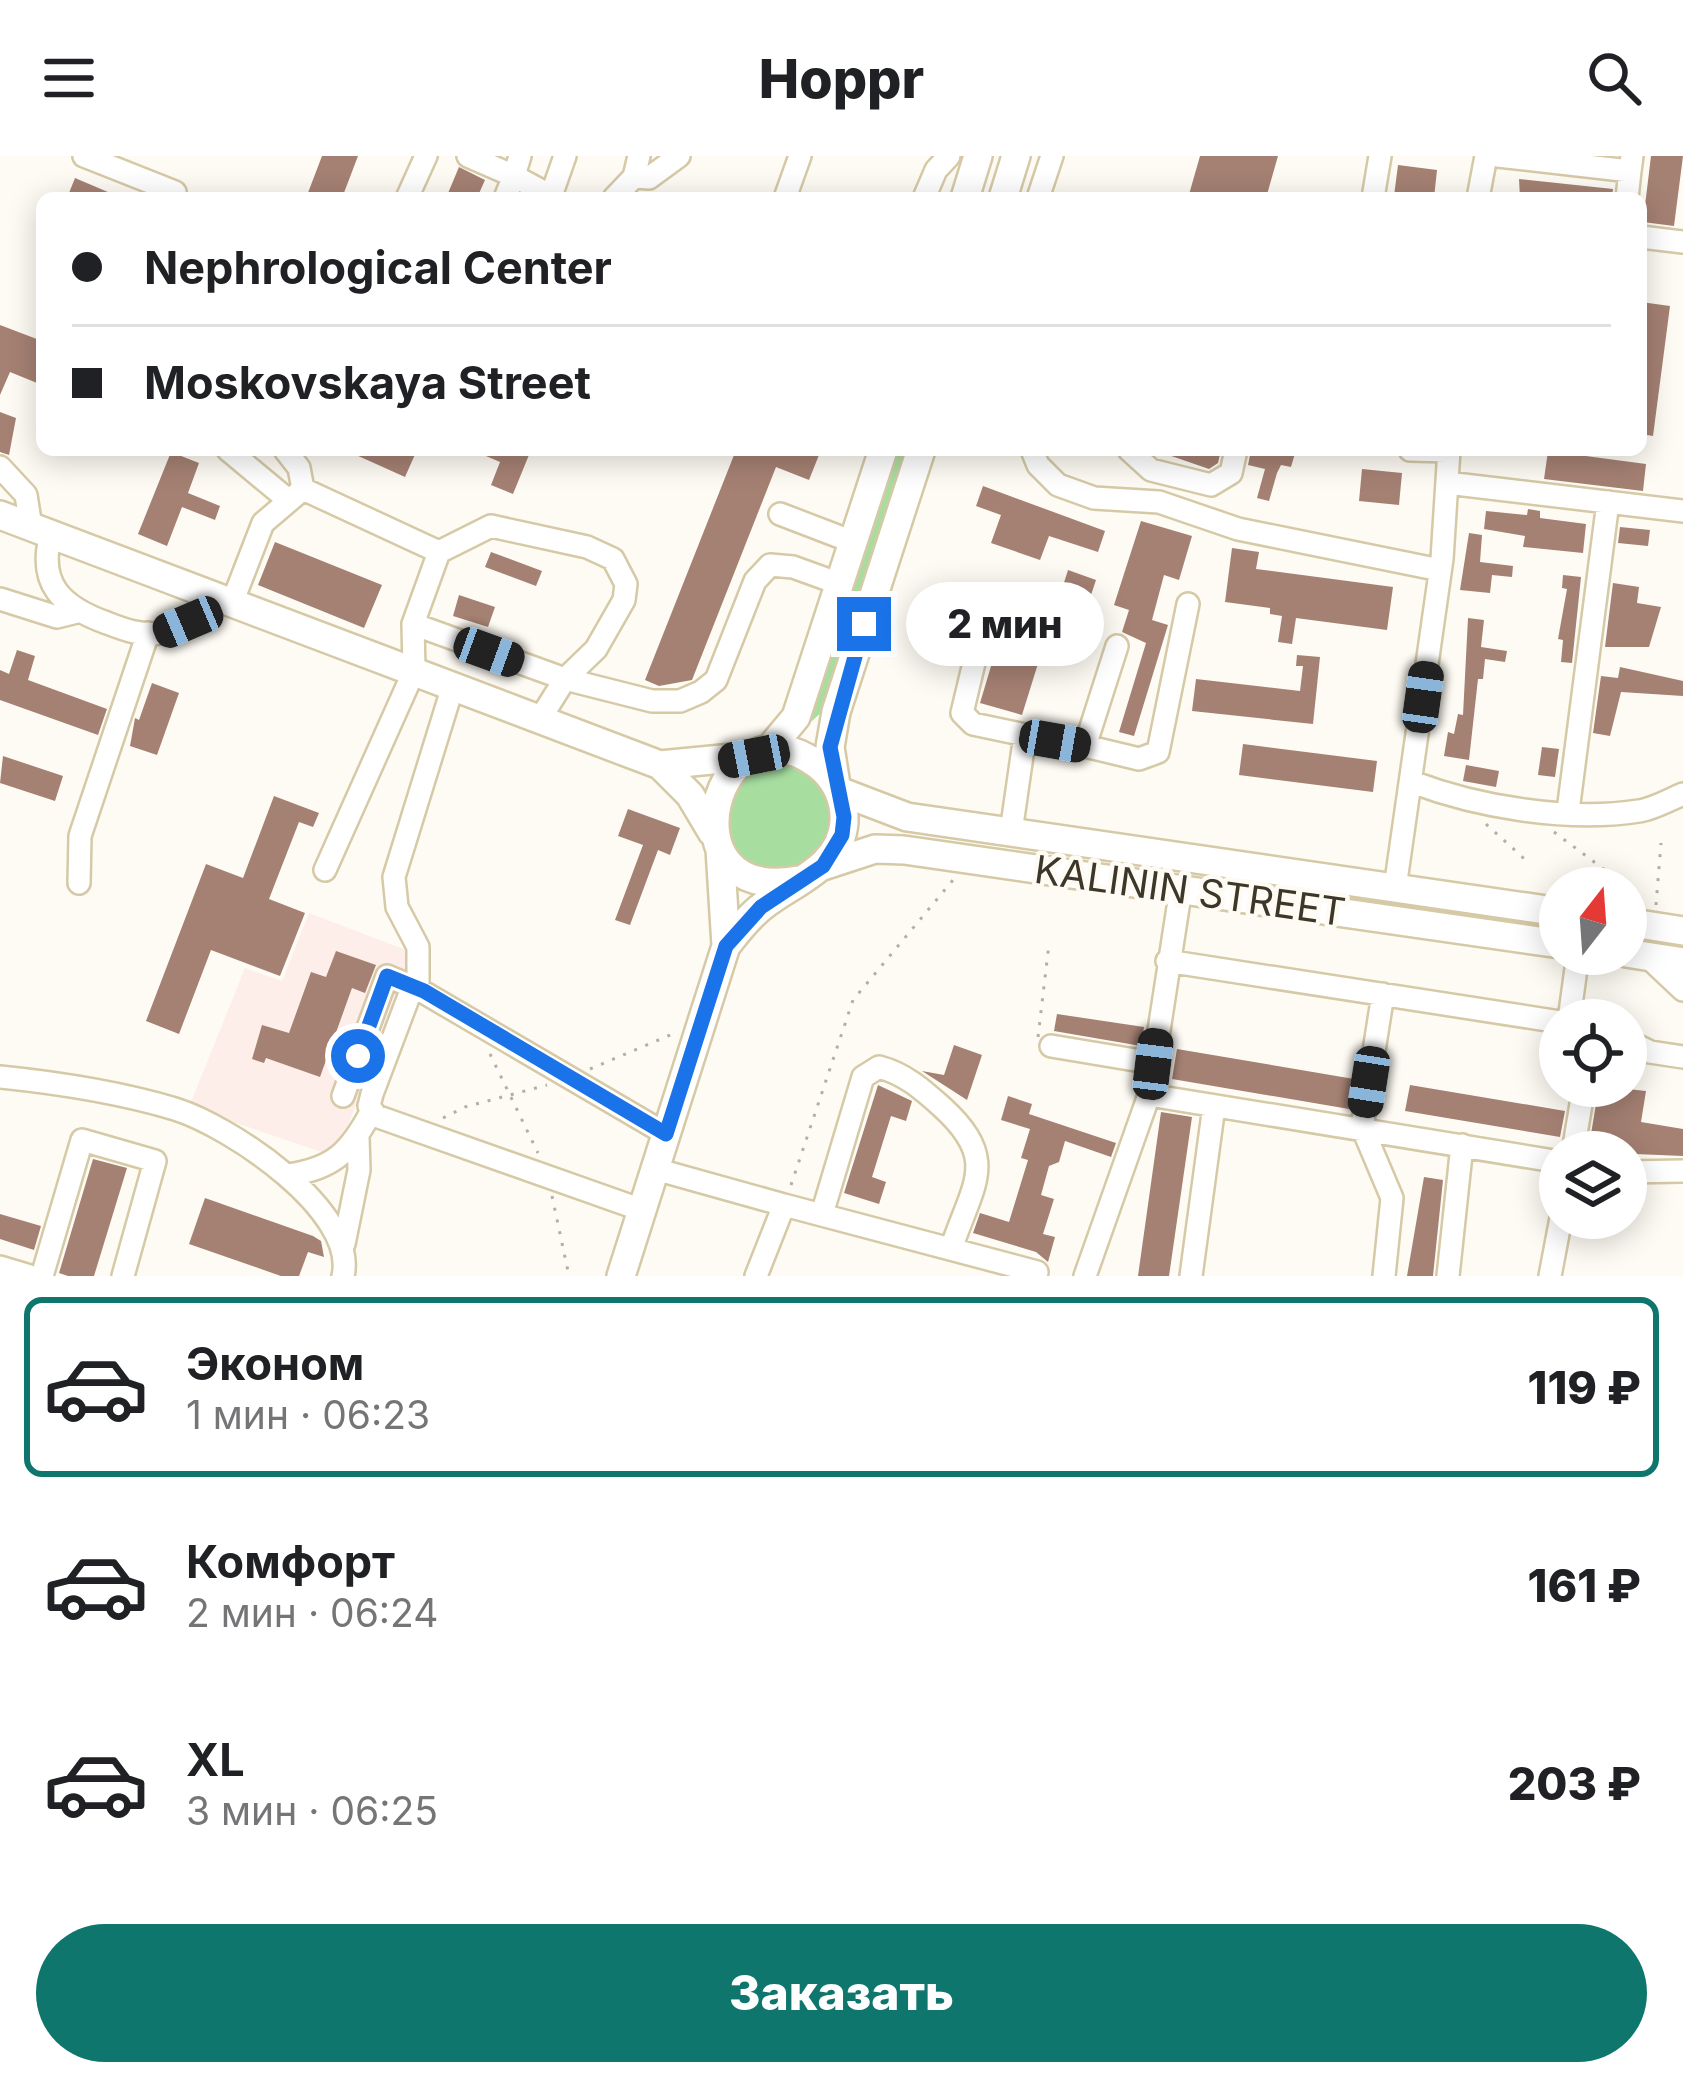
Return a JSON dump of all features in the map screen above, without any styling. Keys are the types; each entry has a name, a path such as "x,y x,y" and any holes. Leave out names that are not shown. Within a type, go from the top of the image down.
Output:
{"main road":[{"path":"967,192 979,156"},
{"path":"1005,192 1016,156"},
{"path":"621,1276 726,946 713,807 718,791 739,764 760,754 796,718 881,456"},
{"path":"726,946 761,907 810,873 842,835 830,747 836,712 919,456"},
{"path":"0,515 660,765 690,795 718,845 753,878 810,873"},
{"path":"660,765 760,754 801,756 837,788"},
{"name":"KALININ STREET","path":"837,788 907,817 1539,909"},
{"name":"KALININ STREET","path":"810,873 875,849 904,850 1539,941"},
{"path":"1181,888 1185,857"},
{"path":"1647,925 1683,931"},
{"path":"1647,957 1683,962"}],"street":[{"path":"84,156 175,192"},
{"path":"410,192 426,156"},
{"path":"468,156 517,166 546,192"},
{"path":"554,192 565,156"},
{"path":"618,192 637,167 649,178 680,156"},
{"path":"787,192 800,156"},
{"path":"927,192 936,170 949,156"},
{"path":"1040,192 1052,156"},
{"path":"1374,192 1379,156"},
{"path":"1479,192 1486,156"},
{"path":"1498,156 1631,164"},
{"path":"1647,238 1683,242"},
{"path":"237,456 295,494 439,552"},
{"path":"0,467 26,495 41,530 47,575 55,594 77,612 134,633 148,633 188,622 223,599 263,523 295,494 299,468 289,456"},
{"path":"1034,456 1058,484 1094,498 1159,502 1238,529 1440,570"},
{"path":"1136,456 1151,470 1211,484 1231,473 1235,456"},
{"path":"1395,889 1440,570 1449,456"},
{"path":"1447,483 1683,511"},
{"path":"1568,811 1608,502"},
{"path":"780,514 853,542"},
{"path":"325,870 414,671 413,624 439,552 491,526 587,547 613,559 626,584 624,600 596,649 566,679 540,719"},
{"path":"413,624 566,679 652,700 680,701 716,680 755,581 770,566 793,567 840,584"},
{"path":"990,596 962,713 973,724 1139,759 1158,752 1188,604"},
{"path":"0,599 57,617 77,612"},
{"path":"79,883 80,836 148,633"},
{"path":"1085,746 1117,646"},
{"path":"418,989 418,946 397,907 394,877 453,686"},
{"path":"1011,832 1024,736"},
{"path":"1412,782 1460,800 1568,811 1641,812 1683,794"},
{"path":"1084,1276 1148,1095 1181,888"},
{"path":"1167,961 1539,1019"},
{"path":"1647,963 1683,990"},
{"path":"343,1096 387,976 473,1020 666,1134"},
{"path":"288,1174 316,1171 337,1161 358,1138 409,996 418,989"},
{"path":"1383,994 1362,1126 1392,1198 1384,1276"},
{"path":"1051,1046 1153,1064"},
{"path":"1647,1050 1683,1057"},
{"path":"822,1214 863,1078 879,1066 917,1085 974,1140 977,1170 951,1249"},
{"path":"0,1078 69,1083 176,1110 288,1174 344,1244"},
{"path":"1148,1095 1362,1126 1539,1158"},
{"path":"1191,1276 1214,1106"},
{"path":"371,1112 642,1210"},
{"path":"344,1276 344,1244 359,1170 358,1138"},
{"path":"42,1276 82,1140 155,1161 123,1276"},
{"path":"1448,1276 1462,1145"},
{"path":"655,1169 1037,1272"},
{"path":"1647,1172 1683,1172"},
{"path":"756,1276 784,1204"},
{"path":"1550,1276 1557,1239"},
{"path":"0,1267 30,1276"}],"path":[{"path":"1481,818 1530,864"},
{"path":"1548,828 1601,867"},
{"path":"1655,913 1661,843"},
{"path":"784,1204 853,1000 953,880"},
{"path":"1049,944 1036,1032 1051,1046"},
{"path":"473,1020 549,1177 569,1276"},
{"path":"418,1131 465,1107 512,1099 702,1021"}],"shaded area":[{"path":"309,913 414,953 336,1157 189,1107 245,968 282,981"}],"green space":[{"path":"894,456 905,456 823,711 805,727"},
{"path":"777,763 797,767 815,778 826,796 830,816 826,836 815,854 797,865 777,869 757,865 739,854 728,836 724,816 728,796 739,778 757,767"},
{"path":"1210,867 1539,915 1539,926 1207,877"}],"building":[{"path":"322,156 358,156 344,192 308,192"},
{"path":"1200,156 1278,156 1268,192 1190,192"},
{"path":"1651,156 1683,156 1674,226 1647,223"},
{"path":"1398,165 1437,170 1435,192 1395,192"},
{"path":"459,167 485,180 480,192 449,192"},
{"path":"75,178 108,192 69,192"},
{"path":"1519,179 1613,189 1613,192 1520,192"},
{"path":"1647,303 1670,306 1653,436 1647,435"},
{"path":"0,325 36,339 36,383 10,372 0,395"},
{"path":"0,412 16,418 9,455 0,452"},
{"path":"169,456 199,463 188,493 220,506 215,520 182,507 167,546 138,534"},
{"path":"358,456 414,456 405,477"},
{"path":"486,456 529,456 513,494 491,485 500,462"},
{"path":"734,456 819,456 809,480 776,467 692,680 659,686 645,680"},
{"path":"1171,456 1220,456 1209,469"},
{"path":"1250,456 1294,456 1291,467 1281,465 1269,501 1257,498 1265,469 1248,465"},
{"path":"1547,456 1646,464 1643,491 1544,479"},
{"path":"1362,469 1402,473 1399,505 1359,501"},
{"path":"983,486 1105,531 1098,552 1049,536 1040,560 991,543 1001,515 976,506"},
{"path":"1528,509 1540,511 1540,518 1586,524 1583,553 1523,547 1525,536 1484,529 1486,511 1527,515"},
{"path":"1141,521 1192,536 1179,580 1164,575 1152,620 1168,625 1134,736 1119,732 1146,643 1122,632 1129,610 1114,605"},
{"path":"1620,527 1650,530 1648,546 1618,543"},
{"path":"1469,533 1482,535 1480,562 1513,566 1512,577 1492,575 1490,593 1460,590"},
{"path":"275,542 382,585 364,628 258,585"},
{"path":"1232,548 1259,552 1256,569 1393,587 1387,630 1296,618 1292,644 1278,642 1282,616 1270,614 1270,608 1225,602"},
{"path":"491,552 542,571 536,586 485,567"},
{"path":"1068,570 1096,580 1090,598 1062,589"},
{"path":"1563,575 1581,577 1572,663 1561,662 1563,640 1558,639 1567,589 1562,588"},
{"path":"1613,583 1639,587 1637,603 1661,607 1649,647 1605,647"},
{"path":"459,595 495,607 488,627 453,616"},
{"path":"1012,596 1055,609 1022,715 980,703"},
{"path":"1468,618 1484,620 1481,647 1507,651 1505,662 1485,659 1483,679 1478,679 1469,760 1444,756 1448,732 1454,734 1458,714 1463,715"},
{"path":"17,650 35,656 28,680 107,709 98,735 0,700 0,670 9,674"},
{"path":"1297,655 1320,657 1313,724 1192,711 1196,679 1300,691 1303,666 1296,666"},
{"path":"1620,667 1683,681 1683,696 1621,692 1610,736 1593,733 1601,676 1618,678"},
{"path":"152,683 179,693 157,755 130,746 135,718 139,720"},
{"path":"1243,744 1377,761 1373,792 1239,775"},
{"path":"1542,747 1559,749 1555,777 1538,775"},
{"path":"3,756 63,776 55,801 0,783"},
{"path":"1466,765 1499,771 1496,787 1463,781"},
{"path":"274,796 319,813 313,827 299,822 269,899 305,913 280,976 211,950 179,1034 146,1021 206,864 243,878"},
{"path":"628,809 680,828 670,855 658,850 630,925 615,920 643,845 618,836"},
{"path":"336,951 376,965 365,993 352,988 320,1077 266,1058 264,1063 252,1059 262,1025 289,1033 311,972 326,977"},
{"path":"1057,1014 1144,1027 1141,1046 1054,1031"},
{"path":"954,1045 982,1055 967,1100 922,1071 944,1075"},
{"path":"1177,1049 1354,1079 1349,1109 1172,1079"},
{"path":"878,1085 912,1101 906,1121 891,1116 872,1177 886,1182 879,1204 844,1193"},
{"path":"1410,1085 1565,1111 1561,1131 1539,1133 1405,1111"},
{"path":"1008,1096 1032,1104 1029,1114 1116,1143 1111,1157 1065,1141 1059,1162 1049,1166 1041,1195 1054,1199 1043,1234 1055,1237 1048,1262 1036,1252 973,1233 980,1213 1009,1222 1028,1160 1021,1158 1030,1129 1001,1120"},
{"path":"1596,1107 1643,1107 1641,1122 1683,1129 1683,1156 1647,1154 1647,1131 1592,1131"},
{"path":"1161,1112 1192,1117 1169,1276 1138,1276"},
{"path":"93,1159 127,1168 94,1276 68,1276 59,1273"},
{"path":"1424,1177 1443,1180 1433,1276 1407,1276"},
{"path":"205,1198 313,1236 321,1241 324,1257 308,1252 299,1276 281,1276 189,1244"},
{"path":"0,1214 41,1226 34,1250 0,1239"}],"route":[{"path":"358,1056 387,976 424,991 666,1134 726,946 761,907 823,866 842,835 842,798 830,747 864,624"}]}
